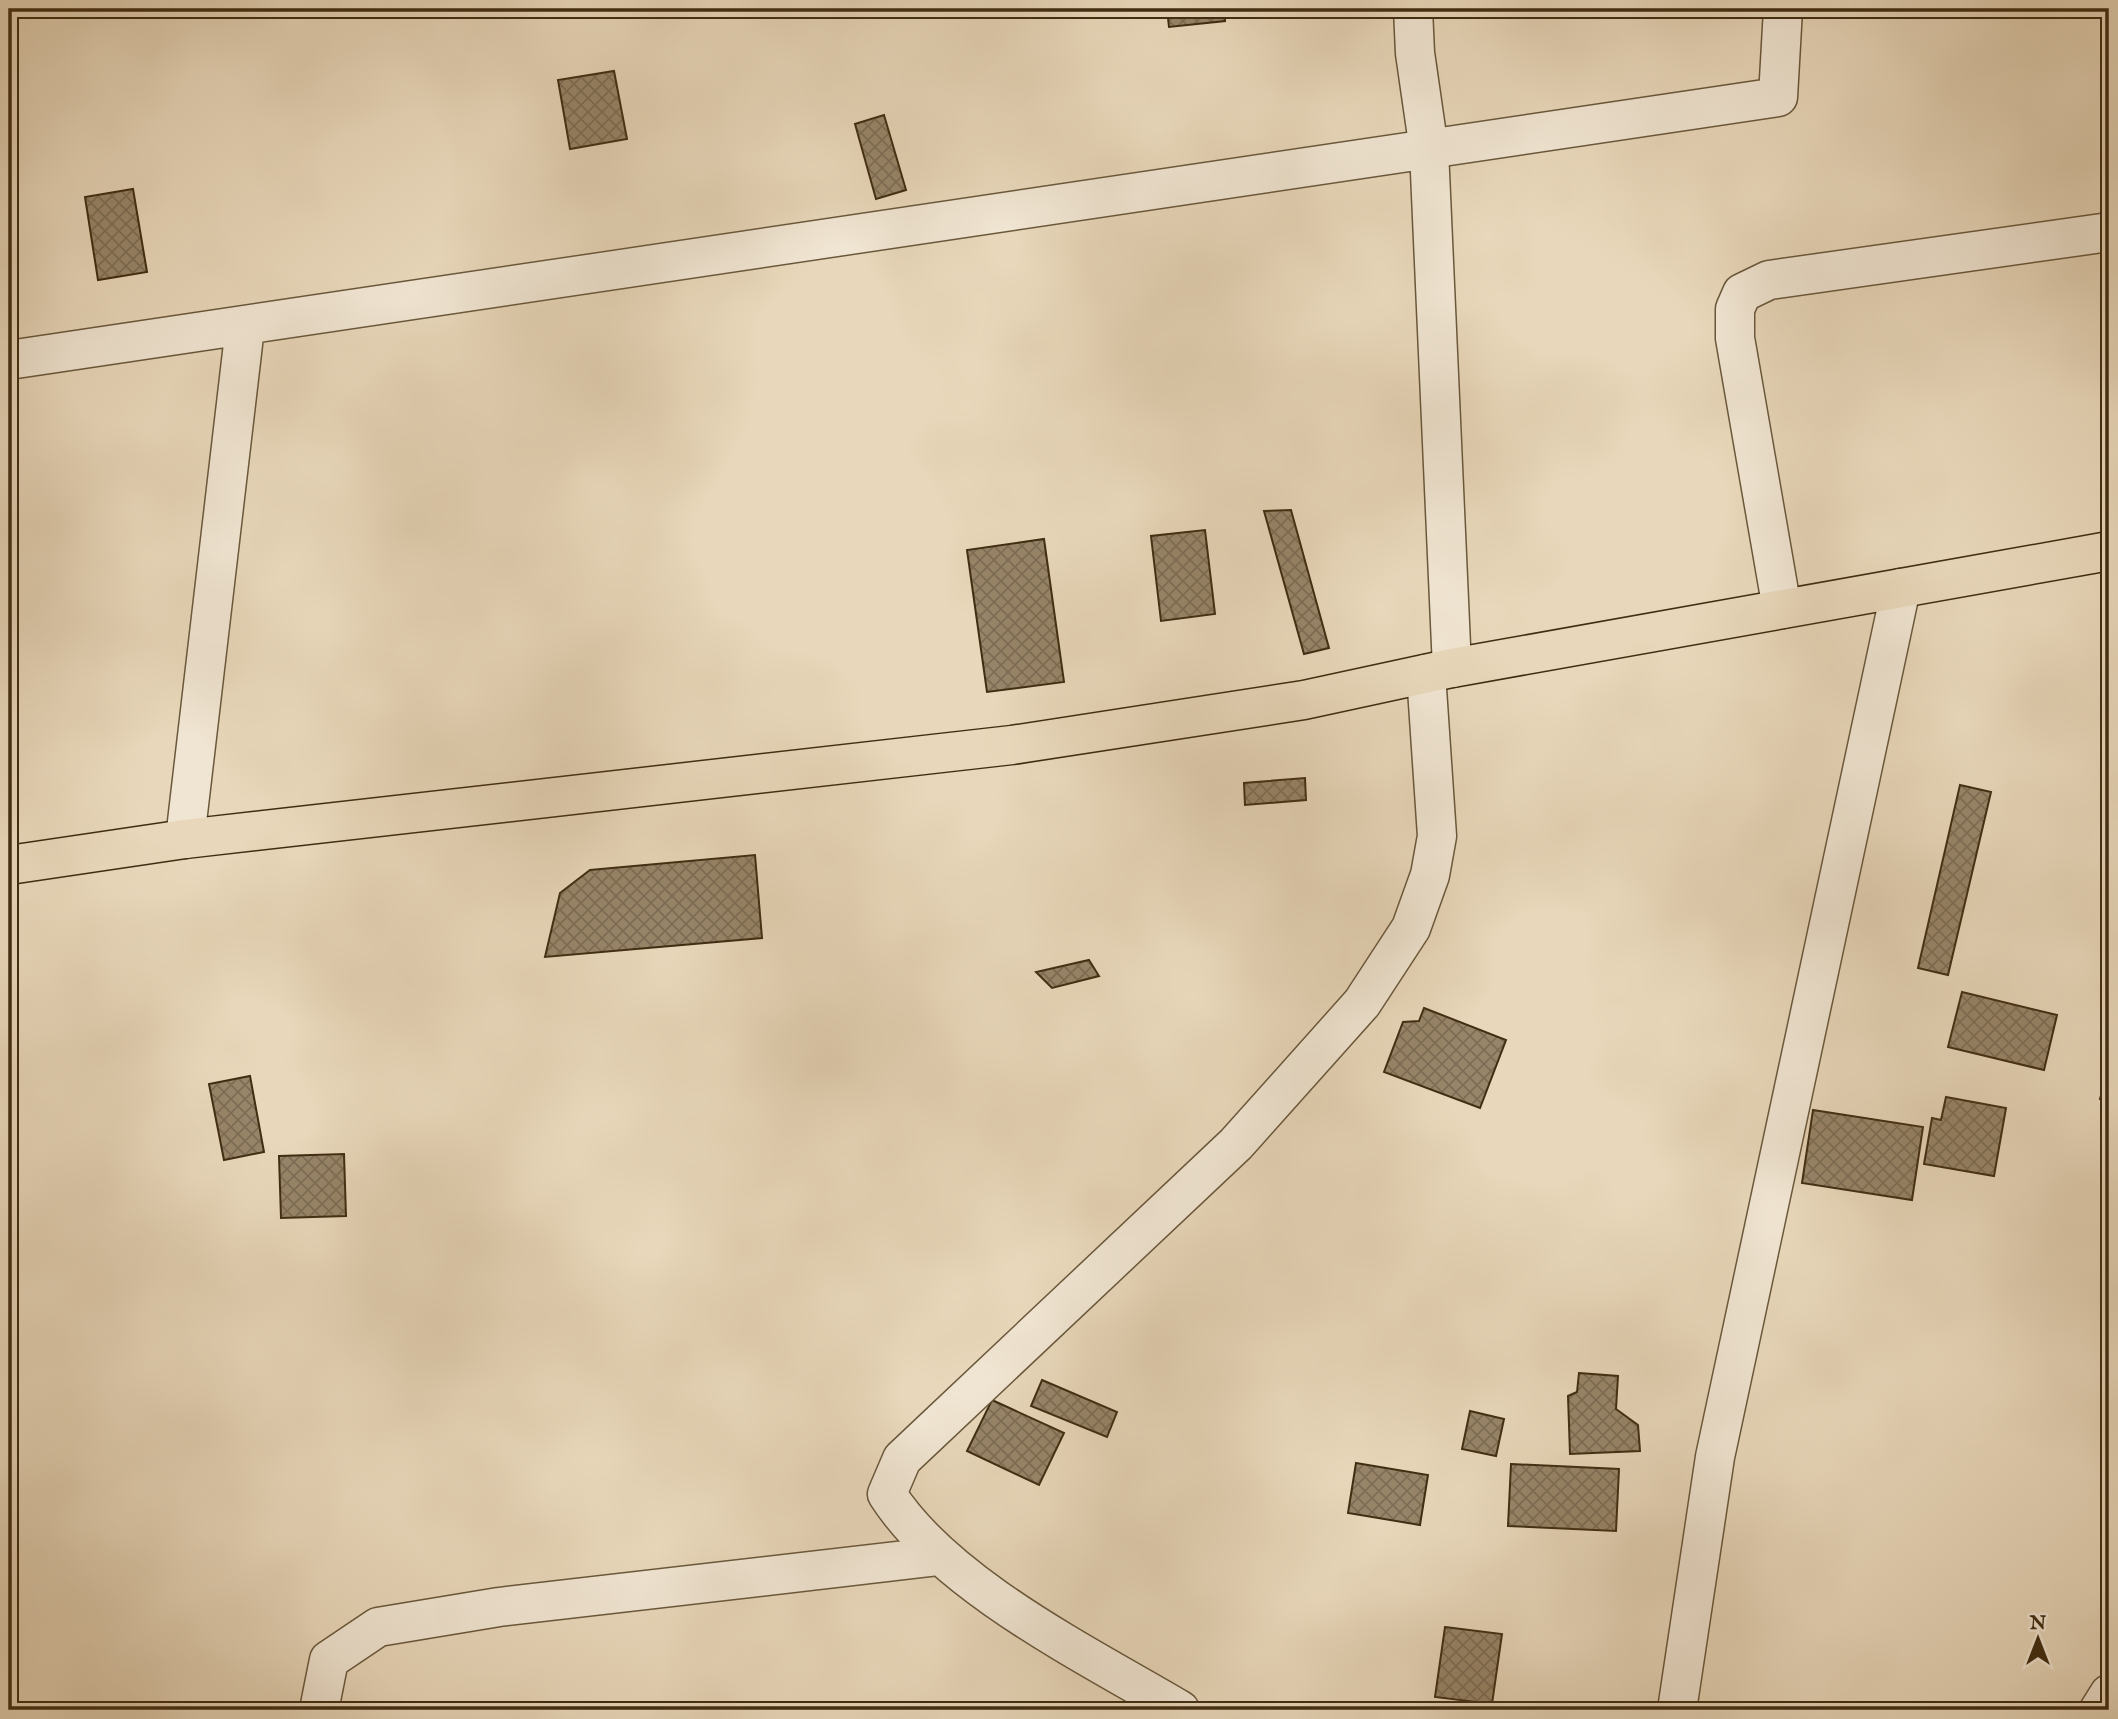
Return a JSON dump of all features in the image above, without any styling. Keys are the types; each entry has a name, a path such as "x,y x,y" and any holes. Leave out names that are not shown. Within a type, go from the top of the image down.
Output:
{"main road":[{"path":"9,864 185,839 1012,745 1304,700 1439,671 2109,551"}],"street":[{"path":"1180,1710 1046,1630 939,1556 902,1517 887,1494 902,1459 1236,1144 1362,1003 1411,929 1430,875 1437,836 1439,671 1429,149 1415,53 1413,9"},
{"path":"9,360 1778,97 1783,9"},
{"path":"1782,609 1735,338 1735,309 1742,293 1769,279 2109,232"},
{"path":"185,839 244,327"},
{"path":"1677,1710 1715,1457 1901,588"},
{"path":"319,1710 330,1660 378,1627 499,1607 939,1556"},
{"path":"2099,1710 2109,1694"}],"building":[{"path":"1167,9 1224,9 1225,21 1169,27"},
{"path":"614,71 627,139 570,149 558,80"},
{"path":"884,115 906,190 876,199 855,124"},
{"path":"133,189 147,272 98,280 85,197"},
{"path":"1291,510 1329,648 1304,654 1264,511"},
{"path":"1205,530 1215,614 1161,621 1151,536"},
{"path":"1044,539 1064,682 987,692 967,550"},
{"path":"1305,778 1306,800 1245,805 1244,783"},
{"path":"1960,785 1991,792 1948,975 1918,968"},
{"path":"755,855 762,938 545,957 560,893 590,870"},
{"path":"1089,960 1099,976 1052,988 1036,972"},
{"path":"1962,992 2057,1015 2044,1070 1948,1047"},
{"path":"1424,1008 1506,1040 1480,1108 1384,1072 1403,1022 1419,1021"},
{"path":"2109,1066 2109,1101 2100,1099"},
{"path":"250,1076 264,1152 224,1160 209,1084"},
{"path":"1946,1097 2006,1108 1994,1176 1924,1164 1932,1118 1941,1120"},
{"path":"1813,1110 1923,1127 1912,1200 1802,1183"},
{"path":"344,1154 346,1216 281,1218 279,1156"},
{"path":"1579,1373 1618,1376 1616,1409 1638,1425 1640,1451 1570,1454 1568,1396 1577,1392"},
{"path":"1042,1380 1117,1412 1107,1437 1031,1406"},
{"path":"992,1400 1064,1433 1039,1485 967,1451"},
{"path":"1470,1411 1504,1419 1496,1456 1462,1449"},
{"path":"1356,1463 1428,1475 1420,1525 1348,1513"},
{"path":"1511,1464 1619,1469 1616,1531 1508,1526"},
{"path":"1445,1627 1502,1634 1492,1704 1435,1697"}]}
